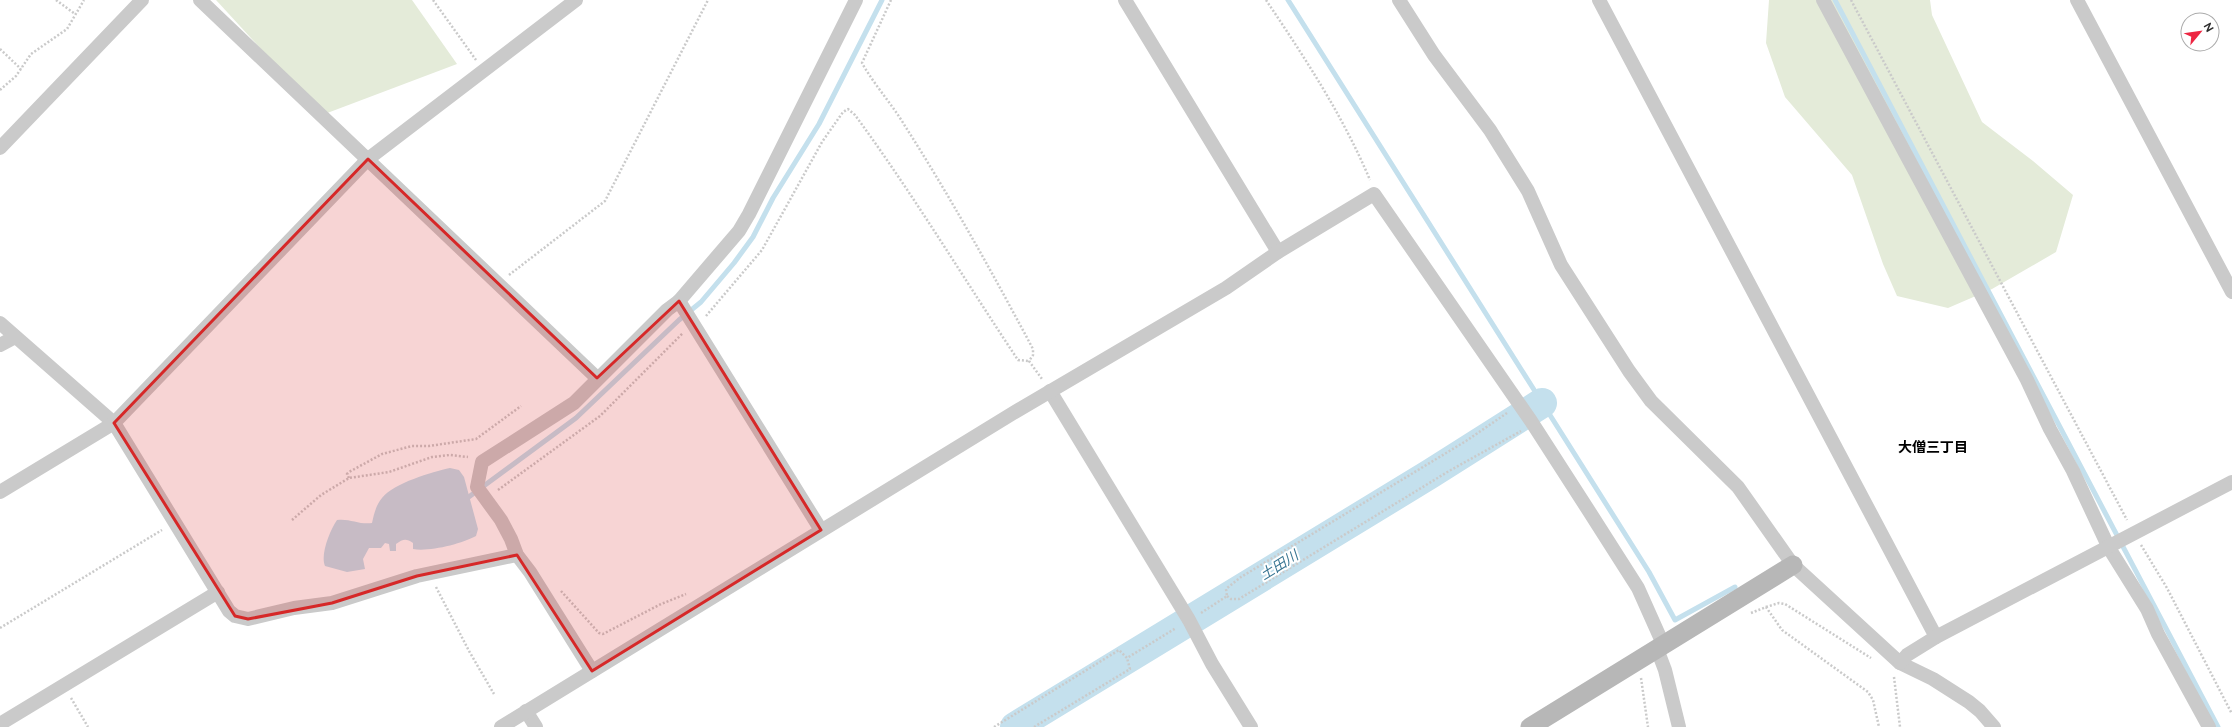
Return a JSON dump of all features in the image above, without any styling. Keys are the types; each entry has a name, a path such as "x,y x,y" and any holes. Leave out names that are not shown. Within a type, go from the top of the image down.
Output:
{"street":[{"path":"0,148 142,0"},
{"path":"200,0 368,158 597,378"},
{"path":"0,492 114,423 368,158 576,0"},
{"path":"592,670 530,572 516,555 511,539 501,520 477,487 482,462 574,402 597,378 623,355 666,310 679,301 739,231 749,214 856,0"},
{"path":"1125,0 1278,252"},
{"path":"1399,0 1430,49 1490,130 1528,191 1561,265 1629,371 1651,401 1673,425 1738,487 1793,565 1895,664 1933,679 1969,702 1980,711 1994,727"},
{"path":"1599,0 1936,637"},
{"path":"1823,0 2027,380 2050,429 2073,471 2109,548 2147,609 2158,634 2209,727"},
{"path":"2077,0 2232,292"},
{"path":"501,727 1050,391 1226,288 1278,252 1374,194 1515,406 1526,426 1638,588 1660,646 1678,727"},
{"path":"679,301 821,530"},
{"path":"0,323 114,423 218,592 235,616 248,619 294,608 354,598 430,574 516,555"},
{"path":"0,346 15,337"},
{"path":"1050,391 1189,620 1212,664 1251,727"},
{"path":"1895,664 1936,637 2109,548 2232,482"},
{"path":"1530,727 1793,565"},
{"path":"0,724 218,592"},
{"path":"526,711 536,727"}],"path":[{"path":"56,0 75,14"},
{"path":"0,90 16,76 31,54 66,29 84,0"},
{"path":"433,0 483,70"},
{"path":"500,284 605,201 708,0"},
{"path":"890,0 862,63 873,83 904,125 1002,292 1033,349 1033,355 1029,361"},
{"path":"1266,0 1336,107 1354,142 1372,183 1374,194"},
{"path":"1851,0 2134,534 2167,588 2232,714"},
{"path":"0,49 21,69"},
{"path":"483,496 495,492 522,475 595,420 687,329 702,321 762,250 822,142 838,118 848,109 855,115 888,160 1018,360 1029,361 1050,391"},
{"path":"349,478 347,474 349,472 382,454 412,446 429,446 476,439 521,406"},
{"path":"1515,406 1466,441 1241,577 1226,589 1228,596 1231,599 1238,599 1526,426"},
{"path":"292,520 321,495 349,478 389,472 432,457 450,455 465,456 482,462"},
{"path":"0,628 175,523"},
{"path":"430,574 469,651 494,694"},
{"path":"557,586 599,633 603,634 661,604 691,592"},
{"path":"1127,658 1228,596"},
{"path":"1745,616 1779,603 1785,604 1854,649 1895,664 1896,698 1900,727"},
{"path":"1766,607 1782,630 1868,692 1873,700 1879,727"},
{"path":"994,727 1119,650 1127,658 1130,669 1034,727"},
{"path":"1635,663 1642,680 1648,727"},
{"path":"64,685 88,727"}],"highlighted area":[{"path":"368,159 597,378 679,301 821,530 592,671 517,555 417,576 332,603 248,619 235,616 114,423"}],"green space":[{"path":"216,0 412,0 457,64 322,115"},
{"path":"1769,0 1930,0 1932,15 1982,122 2033,161 2073,195 2056,252 1992,289 1948,308 1897,296 1883,264 1852,175 1785,97 1766,43"}],"water":[{"path":"450,468 459,470 464,477 478,529 476,536 454,544 420,550 413,549 413,543 408,540 401,541 396,544 396,551 390,551 389,544 385,543 381,548 369,548 363,559 365,569 347,572 325,566 325,549 331,530 337,520 372,523 378,504 382,498 395,488 433,472"}],"waterway":[{"path":"466,499 576,418 679,320 701,302 734,263 753,237 773,198 819,124 882,0"},
{"path":"1288,0 1649,572 1675,620 1735,587"},
{"path":"1835,0 2218,727"},
{"name":"土田川","path":"1015,727 1430,474 1542,403"}],"district":[{"name":"大僧三丁目","path":"1933,447"}]}
